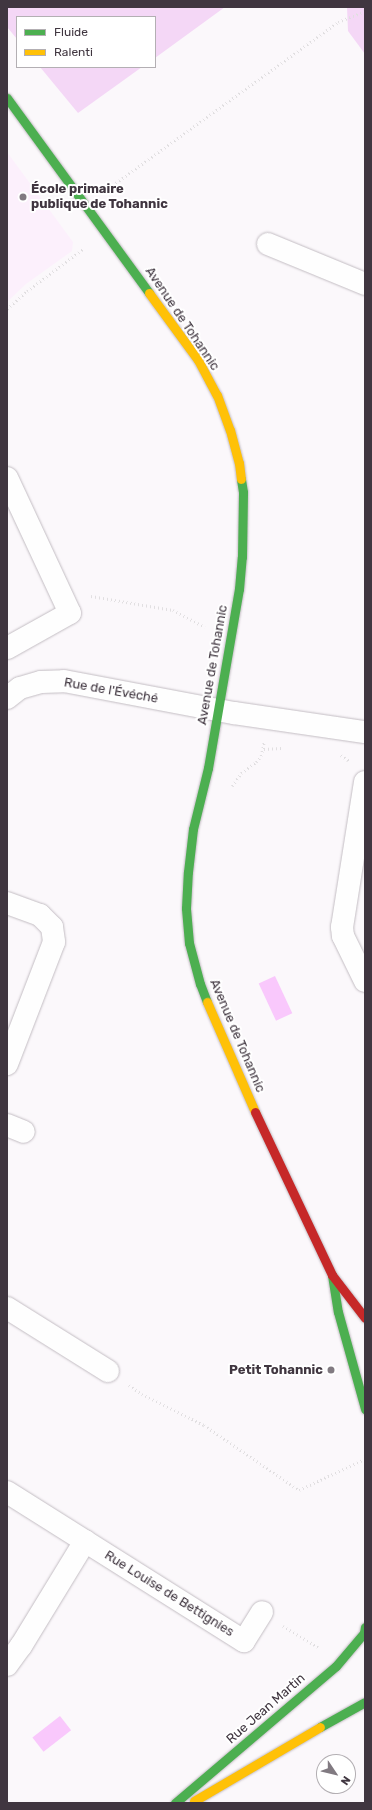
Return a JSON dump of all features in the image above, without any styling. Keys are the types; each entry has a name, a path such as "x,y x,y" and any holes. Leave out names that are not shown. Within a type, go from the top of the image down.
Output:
{"street":[{"name":"Avenue de Tohannic","path":"7,98 198,360 217,395 230,430 239,462 243,492 244,523 239,589 208,768 193,829 186,908 189,943 200,984 211,1012 332,1275 365,1318"},
{"path":"268,244 365,284"},
{"path":"7,478 70,613 7,648"},
{"name":"Rue de l'Évéché","path":"7,698 20,688 41,682 64,681 218,710 365,732"},
{"path":"365,782 342,927 343,936 365,981"},
{"path":"7,902 40,915 52,927 54,942 7,1064"},
{"name":"Avenue de Tohannic","path":"332,1275 338,1312 365,1409"},
{"path":"7,1308 108,1371"},
{"name":"Rue Louise de Bettignies","path":"7,1492 244,1641 262,1612"},
{"path":"7,1665 21,1646 85,1541"},
{"name":"Rue Jean Martin","path":"175,1803 336,1666 352,1649 364,1633 365,1627"},
{"path":"191,1803 286,1746 365,1702"}],"path":[{"path":"102,192 338,22 365,11"},
{"path":"7,309 26,291 83,249"},
{"path":"60,590 173,610 205,627"},
{"path":"230,790 241,774 256,762 264,749"},
{"path":"108,1371 142,1394 204,1425 299,1490 365,1459"}],"shaded area":[{"path":"7,7 225,7 156,57 156,16 16,16 16,38 7,27"},
{"path":"347,7 365,7 365,54 348,31"},
{"path":"41,68 141,68 78,113"},
{"name":"École primaire publique de Tohannic","path":"7,152 73,242 72,251 26,284 7,302"},
{"path":"275,976 292,1013 276,1021 259,984"},
{"path":"60,1716 71,1730 44,1752 32,1738"}],"traffic: fast":[{"path":"7,98 149,293"},
{"path":"207,1002 200,984 189,943 186,908 188,872 193,829 208,768 239,589 242,557 243,492 241,479"},
{"path":"332,1275 338,1312 365,1409"},
{"path":"175,1803 336,1666 364,1633 365,1627"},
{"path":"320,1727 365,1702"}],"traffic: slow":[{"path":"149,293 198,360 217,395 230,430 239,463 241,479"},
{"path":"207,1002 255,1112"},
{"path":"194,1801 320,1727"}],"traffic: jam":[{"path":"255,1112 332,1275 365,1318"}],"place":[{"name":"École primaire publique de Tohannic","path":"23,197"},
{"name":"Petit Tohannic","path":"331,1370"}]}
